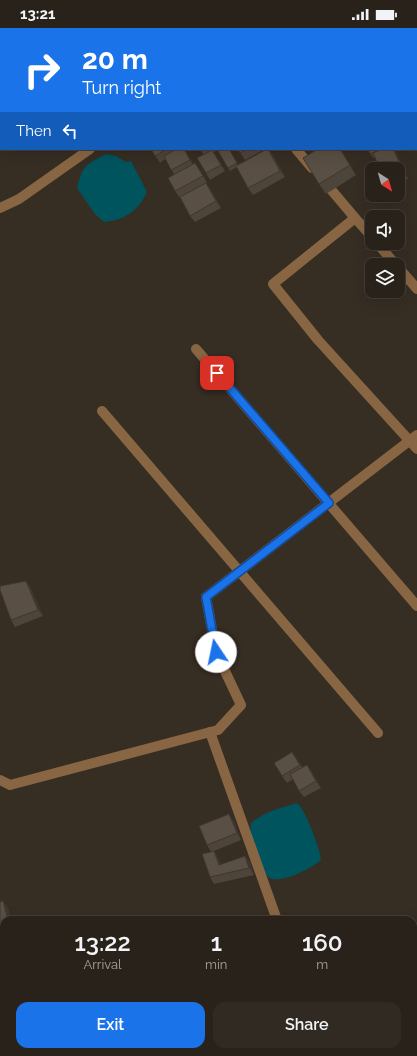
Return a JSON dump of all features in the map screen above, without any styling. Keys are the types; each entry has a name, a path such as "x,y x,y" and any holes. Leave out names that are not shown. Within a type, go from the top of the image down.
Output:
{"street":[{"path":"0,208 19,199 89,150"},
{"path":"297,150 365,229"},
{"path":"355,218 273,284 318,340 413,438 417,449"},
{"path":"383,250 390,258"},
{"path":"405,275 417,289"},
{"path":"196,349 417,606"},
{"path":"102,412 378,733"},
{"path":"0,780 10,785 218,730 241,705 216,652 206,597 413,438"},
{"path":"210,732 276,916"}],"water":[{"path":"106,154 116,156 126,162 131,161 147,192 135,209 130,213 124,217 104,222 95,214 77,188 83,170 86,166"},
{"path":"297,803 301,807 312,830 321,860 294,875 286,878 272,879 264,872 251,840 251,823 267,813"}],"building":[{"path":"152,150 165,150 155,156"},
{"path":"175,150 185,150 190,160 171,170 164,156"},
{"path":"212,150 221,165 206,173 197,158"},
{"path":"230,150 237,163 228,168 218,151"},
{"path":"238,150 246,150 240,153"},
{"path":"265,150 269,150 280,171 248,188 236,166"},
{"path":"316,150 341,150 350,165 319,184 303,158"},
{"path":"368,150 378,150 370,154"},
{"path":"380,150 393,150 399,162 377,162 373,153"},
{"path":"195,163 203,176 175,191 168,178"},
{"path":"206,183 216,201 190,216 180,197"},
{"path":"26,581 38,610 11,620 0,590 0,586"},
{"path":"292,752 300,765 282,776 274,763"},
{"path":"307,765 316,781 299,791 290,774"},
{"path":"229,814 237,833 207,845 199,826"},
{"path":"214,851 219,865 245,856 249,868 210,877 202,854"},
{"path":"3,901 7,916 0,916 0,902"}],"route":[{"path":"216,652 206,597 329,503 217,373"}]}
